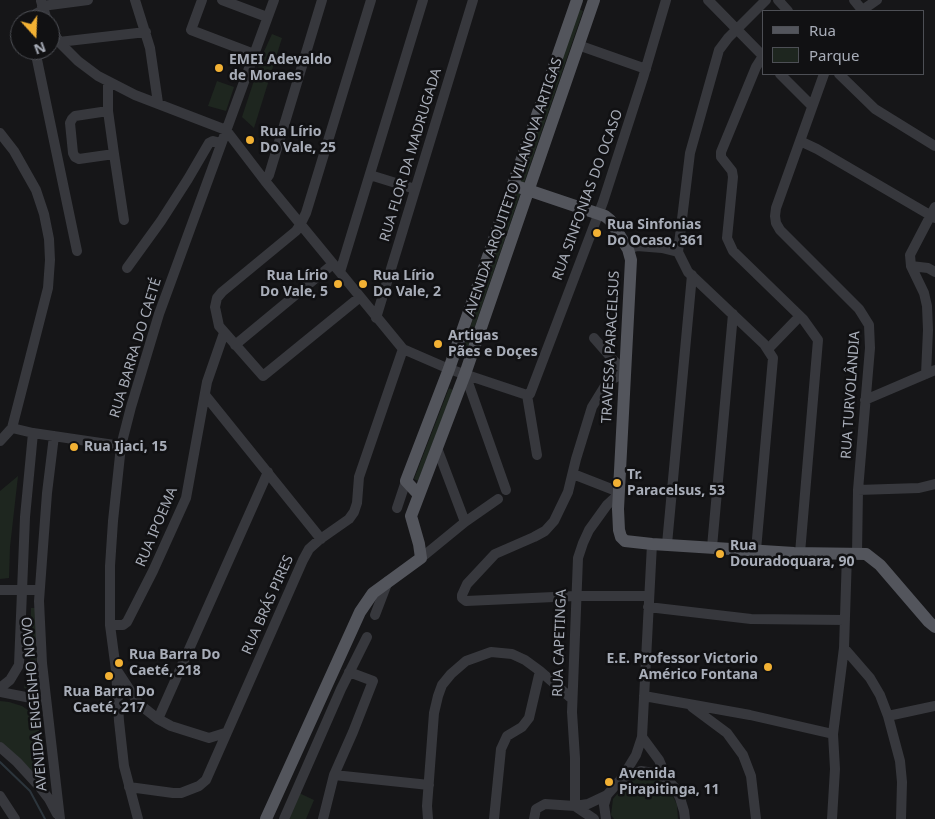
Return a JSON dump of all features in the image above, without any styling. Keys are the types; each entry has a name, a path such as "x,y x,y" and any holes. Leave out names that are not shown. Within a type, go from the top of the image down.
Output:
{"main road":[{"name":"AVENIDA ARQUITETO VILANOVA ARTIGAS","path":"406,481 449,368 576,0"},
{"name":"AVENIDA ARQUITETO VILANOVA ARTIGAS","path":"421,558 411,516 465,374 594,0"},
{"path":"512,184 598,213"},
{"name":"TRAVESSA PARACELSUS","path":"598,213 610,220 628,249 631,260 619,493 619,530 621,538 625,541 652,544"},
{"path":"406,481 419,495"},
{"path":"652,544 800,553 866,554 873,558 932,625 935,636"},
{"path":"266,819 365,602 373,593 421,558"}],"street":[{"path":"42,5 88,0"},
{"path":"135,0 146,32 158,103"},
{"path":"202,0 191,30 254,54"},
{"path":"222,0 267,17"},
{"name":"RUA BARRA DO CAETÉ","path":"138,819 129,787 119,721 118,691 110,625 110,557 121,446 159,314 274,0"},
{"path":"264,182 269,174 322,0"},
{"path":"360,297 263,376 219,326 215,307 217,298 222,292 296,231 300,225 306,213 371,0"},
{"path":"340,272 423,0"},
{"name":"RUA FLOR DA MADRUGADA","path":"376,318 473,0"},
{"name":"RUA SINFONIAS DO OCASO","path":"527,395 530,394 598,213 646,69 666,0"},
{"path":"708,0 762,55"},
{"path":"756,550 773,363 772,355 684,266 678,252 690,153 718,50 766,0"},
{"path":"778,0 787,10"},
{"path":"863,10 876,0"},
{"path":"60,42 146,32"},
{"path":"60,43 78,61 108,82 226,130 264,182 403,350 527,395 537,455"},
{"path":"578,45 646,69"},
{"path":"37,60 77,251"},
{"path":"762,60 756,67 721,152 721,157 732,171 733,177 727,238 732,250 800,316 817,338 819,344 800,553"},
{"path":"781,75 812,106"},
{"name":"RUA TURVOLÂNDIA","path":"824,75 776,208 776,223 786,236 859,309 869,325 870,336 858,490 844,648 833,734 832,819"},
{"path":"840,75 875,109 935,146"},
{"path":"108,82 108,111 124,220"},
{"path":"108,111 75,116 72,119 70,123 73,153 79,159 114,154"},
{"path":"0,133 14,151 36,190 44,214 49,239 50,260 48,288 12,428 0,441"},
{"path":"800,141 933,213 911,251 911,266 926,300 930,372 865,400"},
{"path":"127,268 166,214 209,142 222,143"},
{"path":"370,175 415,189"},
{"path":"628,249 638,246 662,248 678,252"},
{"path":"235,345 332,264"},
{"path":"911,266 928,268 935,272"},
{"path":"667,544 692,274"},
{"path":"712,547 733,314"},
{"path":"768,349 800,316"},
{"name":"RUA IPOEMA","path":"110,625 123,625 127,622 154,571 186,498 207,382 224,333"},
{"path":"594,338 625,371 608,381 592,408 573,474 563,503 554,521 534,537 494,554 466,584 462,598 466,601 576,596 648,596"},
{"name":"RUA BRÁS PIRES","path":"129,787 173,793 191,790 206,780 302,560 309,549 349,519 354,512 357,503 358,477 403,350"},
{"path":"465,374 506,490"},
{"path":"205,395 321,539"},
{"path":"455,401 462,395 473,396"},
{"path":"12,428 121,446"},
{"name":"AVENIDA ENGENHO NOVO","path":"0,690 10,680 19,665 25,517 34,433"},
{"name":"AVENIDA ENGENHO NOVO","path":"54,436 39,590 42,663 60,819"},
{"path":"437,448 465,522"},
{"path":"158,719 268,472"},
{"path":"573,474 619,493"},
{"name":"AVENIDA ARQUITETO VILANOVA ARTIGAS","path":"397,508 406,481"},
{"path":"858,490 919,488 935,484"},
{"name":"RUA CAPETINGA","path":"575,806 572,699 578,558 582,543 597,518 619,493"},
{"path":"421,558 465,522 498,499"},
{"path":"535,814 545,804 575,806 588,804 607,795 622,778 636,755 642,737 652,544"},
{"path":"374,615 389,581"},
{"path":"0,590 39,590"},
{"path":"648,607 751,619 845,620"},
{"path":"284,819 341,689 367,637"},
{"path":"844,648 870,678 880,695 888,716 900,761 902,782 901,819"},
{"path":"428,819 427,806 434,713 438,696 442,685 466,661 491,652 512,654 525,660 540,671 572,699"},
{"path":"116,670 139,704 158,719 179,729 209,738 225,733"},
{"path":"494,819 501,749 507,736 522,727 529,718 540,671"},
{"path":"324,819 334,775 373,681 349,672"},
{"path":"332,674 341,689"},
{"path":"0,690 46,700"},
{"path":"118,691 130,692"},
{"path":"644,696 833,734"},
{"path":"688,704 712,720 726,733 744,755 751,776 756,819"},
{"path":"888,716 935,706"},
{"path":"642,737 659,760 668,780"},
{"path":"209,738 214,748 214,760"},
{"path":"0,747 17,762 50,799 60,819"},
{"path":"622,778 631,773 650,771 660,774 675,788 680,798 685,819"},
{"path":"334,775 429,785"},
{"path":"606,819 604,805 607,795"},
{"path":"0,796 16,819"},
{"path":"575,806 594,819"}],"green space":[{"path":"579,9 583,11 465,355 461,354"},
{"path":"272,34 282,38 254,128 242,117 262,56"},
{"path":"217,81 234,87 226,111 208,106"},
{"path":"449,388 453,390 418,481 414,479"},
{"path":"18,476 10,547 9,578 0,579 0,491"},
{"path":"31,608 37,608 36,684 30,690 24,688 31,653"},
{"path":"0,701 22,706 35,715 38,722 46,784 0,742"},
{"path":"640,774 655,777 668,786 677,805 678,819 614,819 611,815 613,799 625,785"},
{"path":"299,793 314,800 306,819 288,819"}],"waterway":[{"path":"0,762 30,791 45,819"}],"place":[{"name":"EMEI Adevaldo de Moraes","path":"219,68"},
{"name":"Rua Lírio Do Vale, 25","path":"250,140"},
{"name":"Rua Sinfonias Do Ocaso, 361","path":"597,233"},
{"name":"Rua Lírio Do Vale, 5","path":"338,284"},
{"name":"Rua Lírio Do Vale, 2","path":"363,284"},
{"name":"Artigas Pães e Doçes","path":"438,344"},
{"name":"Rua Ijaci, 15","path":"74,447"},
{"name":"Tr. Paracelsus, 53","path":"617,483"},
{"name":"Rua Douradoquara, 90","path":"720,554"},
{"name":"Rua Barra Do Caeté, 218","path":"119,663"},
{"name":"E.E. Professor Victorio Américo Fontana","path":"768,667"},
{"name":"Rua Barra Do Caeté, 217","path":"109,676"},
{"name":"Avenida Pirapitinga, 11","path":"609,782"}]}
